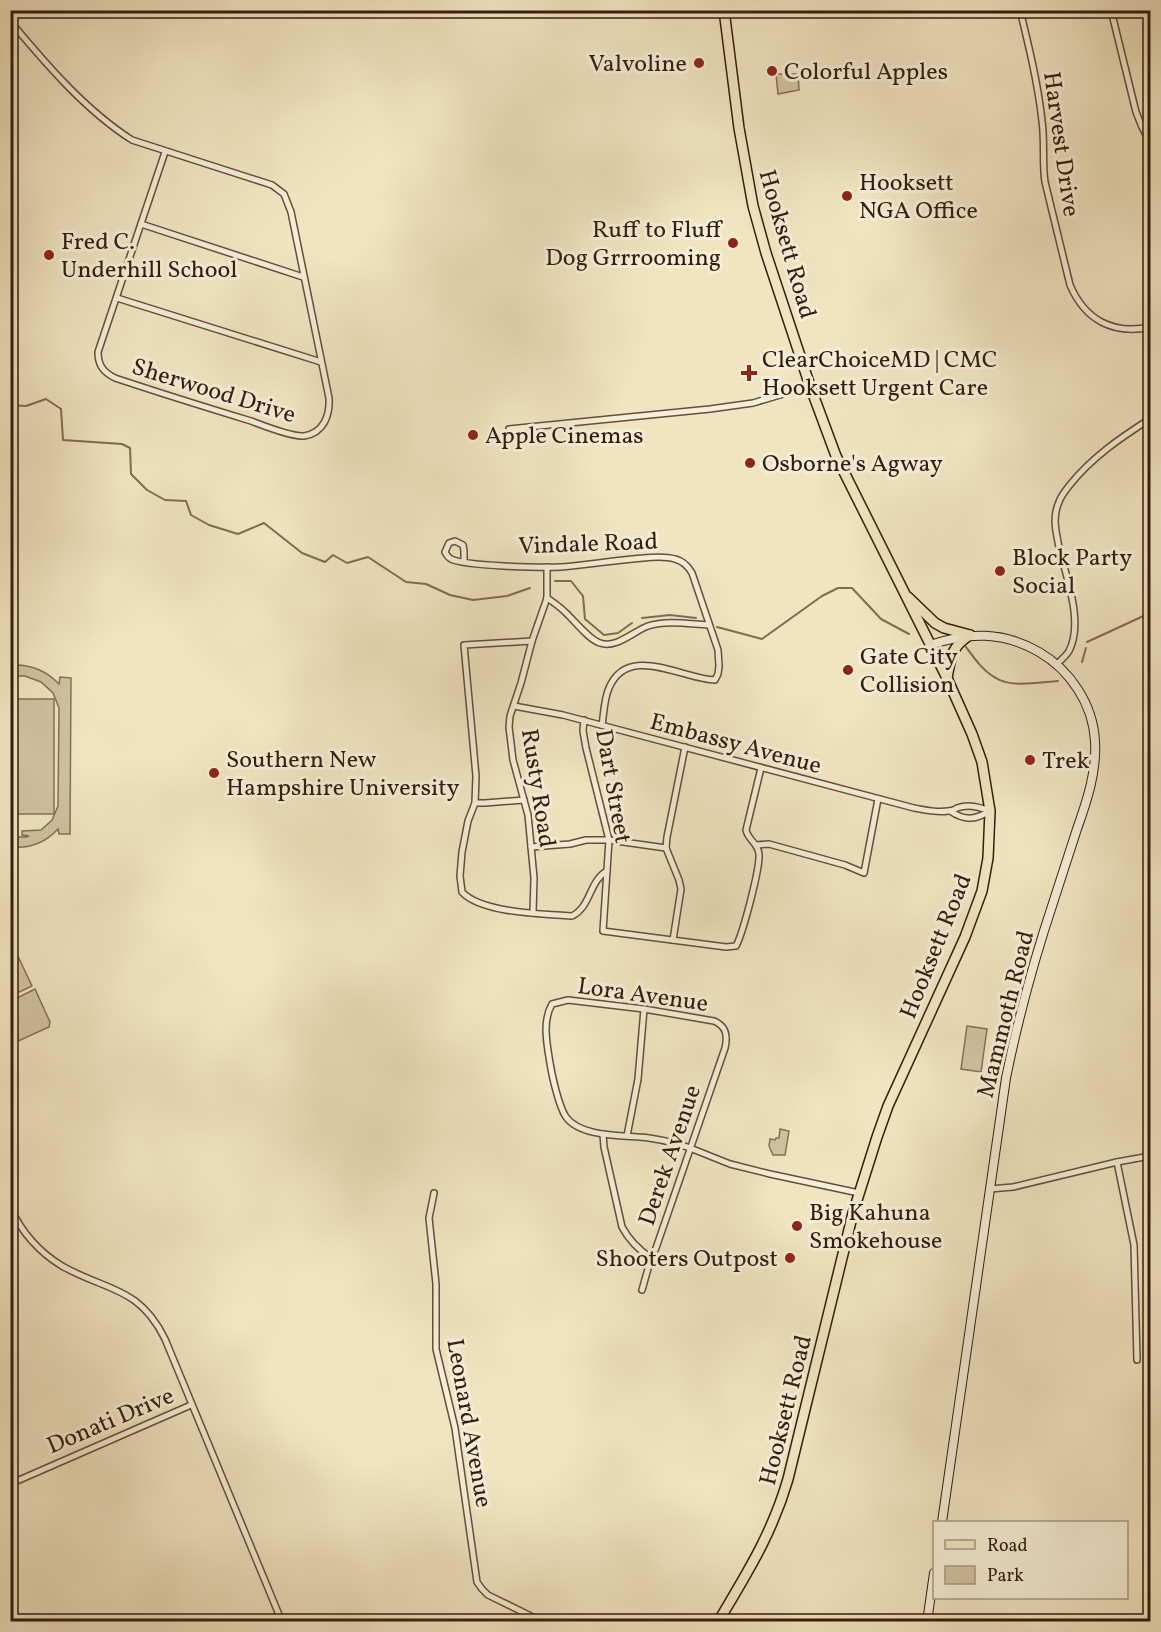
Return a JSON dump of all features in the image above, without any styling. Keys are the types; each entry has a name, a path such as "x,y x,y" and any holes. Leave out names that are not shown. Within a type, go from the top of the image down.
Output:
{"main road":[{"name":"Hooksett Road","path":"718,1622 756,1558 778,1511 788,1479 859,1192 888,1106 978,904 988,858 990,811 988,790 978,749 947,678 836,456 810,386 753,206 738,121 724,10"},
{"path":"904,594 935,623 944,628 970,635"},
{"path":"947,678 954,648 970,635"},
{"name":"Mammoth Road","path":"930,645 970,635 993,636 1017,641 1038,651 1057,664 1078,689 1094,726 1095,739 1095,767 1085,806 1044,932 1016,1030 1006,1078 942,1521"},
{"path":"927,1622 933,1579"}],"street":[{"name":"Harvest Drive","path":"1020,10 1040,101 1045,182 1070,285 1076,300 1087,313 1115,328 1150,327"},
{"path":"1112,10 1137,112 1150,143"},
{"name":"Sherwood Drive","path":"10,21 99,116 132,140 272,185 284,194 291,212 329,398 329,413 321,428 313,433 305,436 296,435 115,378 102,369 98,361 98,352 165,152"},
{"path":"141,224 303,276"},
{"path":"117,298 321,362"},
{"path":"509,429 753,403 810,386"},
{"path":"1057,664 1070,650 1075,625 1074,608 1054,520 1060,498 1098,456 1150,419"},
{"name":"Vindale Road","path":"464,561 478,564 560,567 657,557 673,558 688,566 718,650 719,666 715,680 704,680 649,665 633,666 619,675 609,688 602,725"},
{"name":"Rusty Road","path":"533,913 534,878 528,815 513,760 509,735 510,716 547,598 547,567"},
{"path":"547,598 600,643 616,642 653,625 669,622 708,625"},
{"path":"532,641 464,645 476,776 475,803 468,821 462,852 460,884 462,892 475,902 490,907 572,916 580,913 598,878 608,871"},
{"name":"Embassy Avenue","path":"514,706 584,720 920,809 950,811 969,806 990,811"},
{"name":"Dart Street","path":"584,720 586,748 609,840 603,931 673,940"},
{"path":"685,747 666,837 666,848 681,888 673,940 726,947 736,946 755,882 759,855 756,845 748,837 746,830 761,768"},
{"path":"756,845 769,844 845,865 864,873 878,799"},
{"path":"475,803 524,800"},
{"name":"Embassy Avenue","path":"950,811 958,817 967,818 979,817 990,811"},
{"path":"531,847 570,844 586,840 609,840 666,848"},
{"name":"Lora Avenue","path":"603,1134 584,1130 565,1115 551,1068 546,1028 548,1011 552,1004 568,1000 644,1009 714,1021 721,1024 725,1032"},
{"path":"627,1136 638,1079 644,1009"},
{"name":"Derek Avenue","path":"642,1290 651,1258 725,1048 727,1040 725,1032"},
{"path":"651,1258 642,1252 622,1227 603,1134 652,1139 690,1148 730,1164 760,1172 859,1192"},
{"path":"990,1190 1013,1187 1150,1156"},
{"path":"1117,1162 1134,1245 1137,1360"},
{"name":"Leonard Avenue","path":"434,1192 429,1218 436,1284 436,1349 456,1428 477,1582 488,1595 543,1622"},
{"path":"10,1207 24,1232 50,1258 74,1272 126,1294 153,1318 165,1338 282,1622"},
{"name":"Donati Drive","path":"10,1484 191,1405"}],"green space":[{"path":"776,74 798,74 799,90 778,94"},
{"path":"11,665 37,669 49,675 59,684 60,677 71,678 70,834 59,834 58,829 37,844 25,847 11,847 11,837 26,837 29,836 22,835 22,831 41,830 52,820 58,806 59,708 53,693 41,682 25,676 11,676"},
{"path":"11,699 54,699 54,814 11,814"},
{"path":"15,950 32,986 11,996 11,952"},
{"path":"35,989 50,1022 49,1027 16,1042 11,1030 11,1001"},
{"path":"967,1026 987,1029 981,1072 961,1069"},
{"path":"780,1129 789,1131 785,1155 773,1155 769,1146 770,1139 779,1138"}],"waterway":[{"path":"10,405 26,406 46,399 61,409 63,440 122,444 130,448 131,474 147,490 165,500 186,501 191,515 209,525 238,534 264,523 302,553 325,562 333,555 347,563 368,557 406,582 426,584 450,595 473,600 507,596 530,588"},
{"path":"555,581 571,581 583,596 585,619 604,635 618,633 632,623"},
{"path":"717,627 762,639 822,596 838,588 852,588 881,619 909,634"},
{"path":"1087,642 1150,613"},
{"path":"642,618 670,615 696,618"},
{"path":"966,647 983,668 1002,681 1026,684 1058,681"},
{"path":"1082,662 1086,648"}],"place":[{"name":"Valvoline","path":"699,63"},
{"name":"Colorful Apples","path":"772,71"},
{"name":"Hooksett NGA Office","path":"847,196"},
{"name":"Ruff to Fluff Dog Grrrooming","path":"733,243"},
{"name":"Fred C. Underhill School","path":"49,255"},
{"name":"ClearChoiceMD | CMC Hooksett Urgent Care","path":"749,373"},
{"name":"Apple Cinemas","path":"473,435"},
{"name":"Osborne's Agway","path":"750,463"},
{"name":"Block Party Social","path":"1000,571"},
{"name":"Gate City Collision","path":"848,670"},
{"name":"Trek","path":"1030,760"},
{"name":"Southern New Hampshire University","path":"214,773"},
{"name":"Big Kahuna Smokehouse","path":"797,1226"},
{"name":"Shooters Outpost","path":"790,1258"}]}
